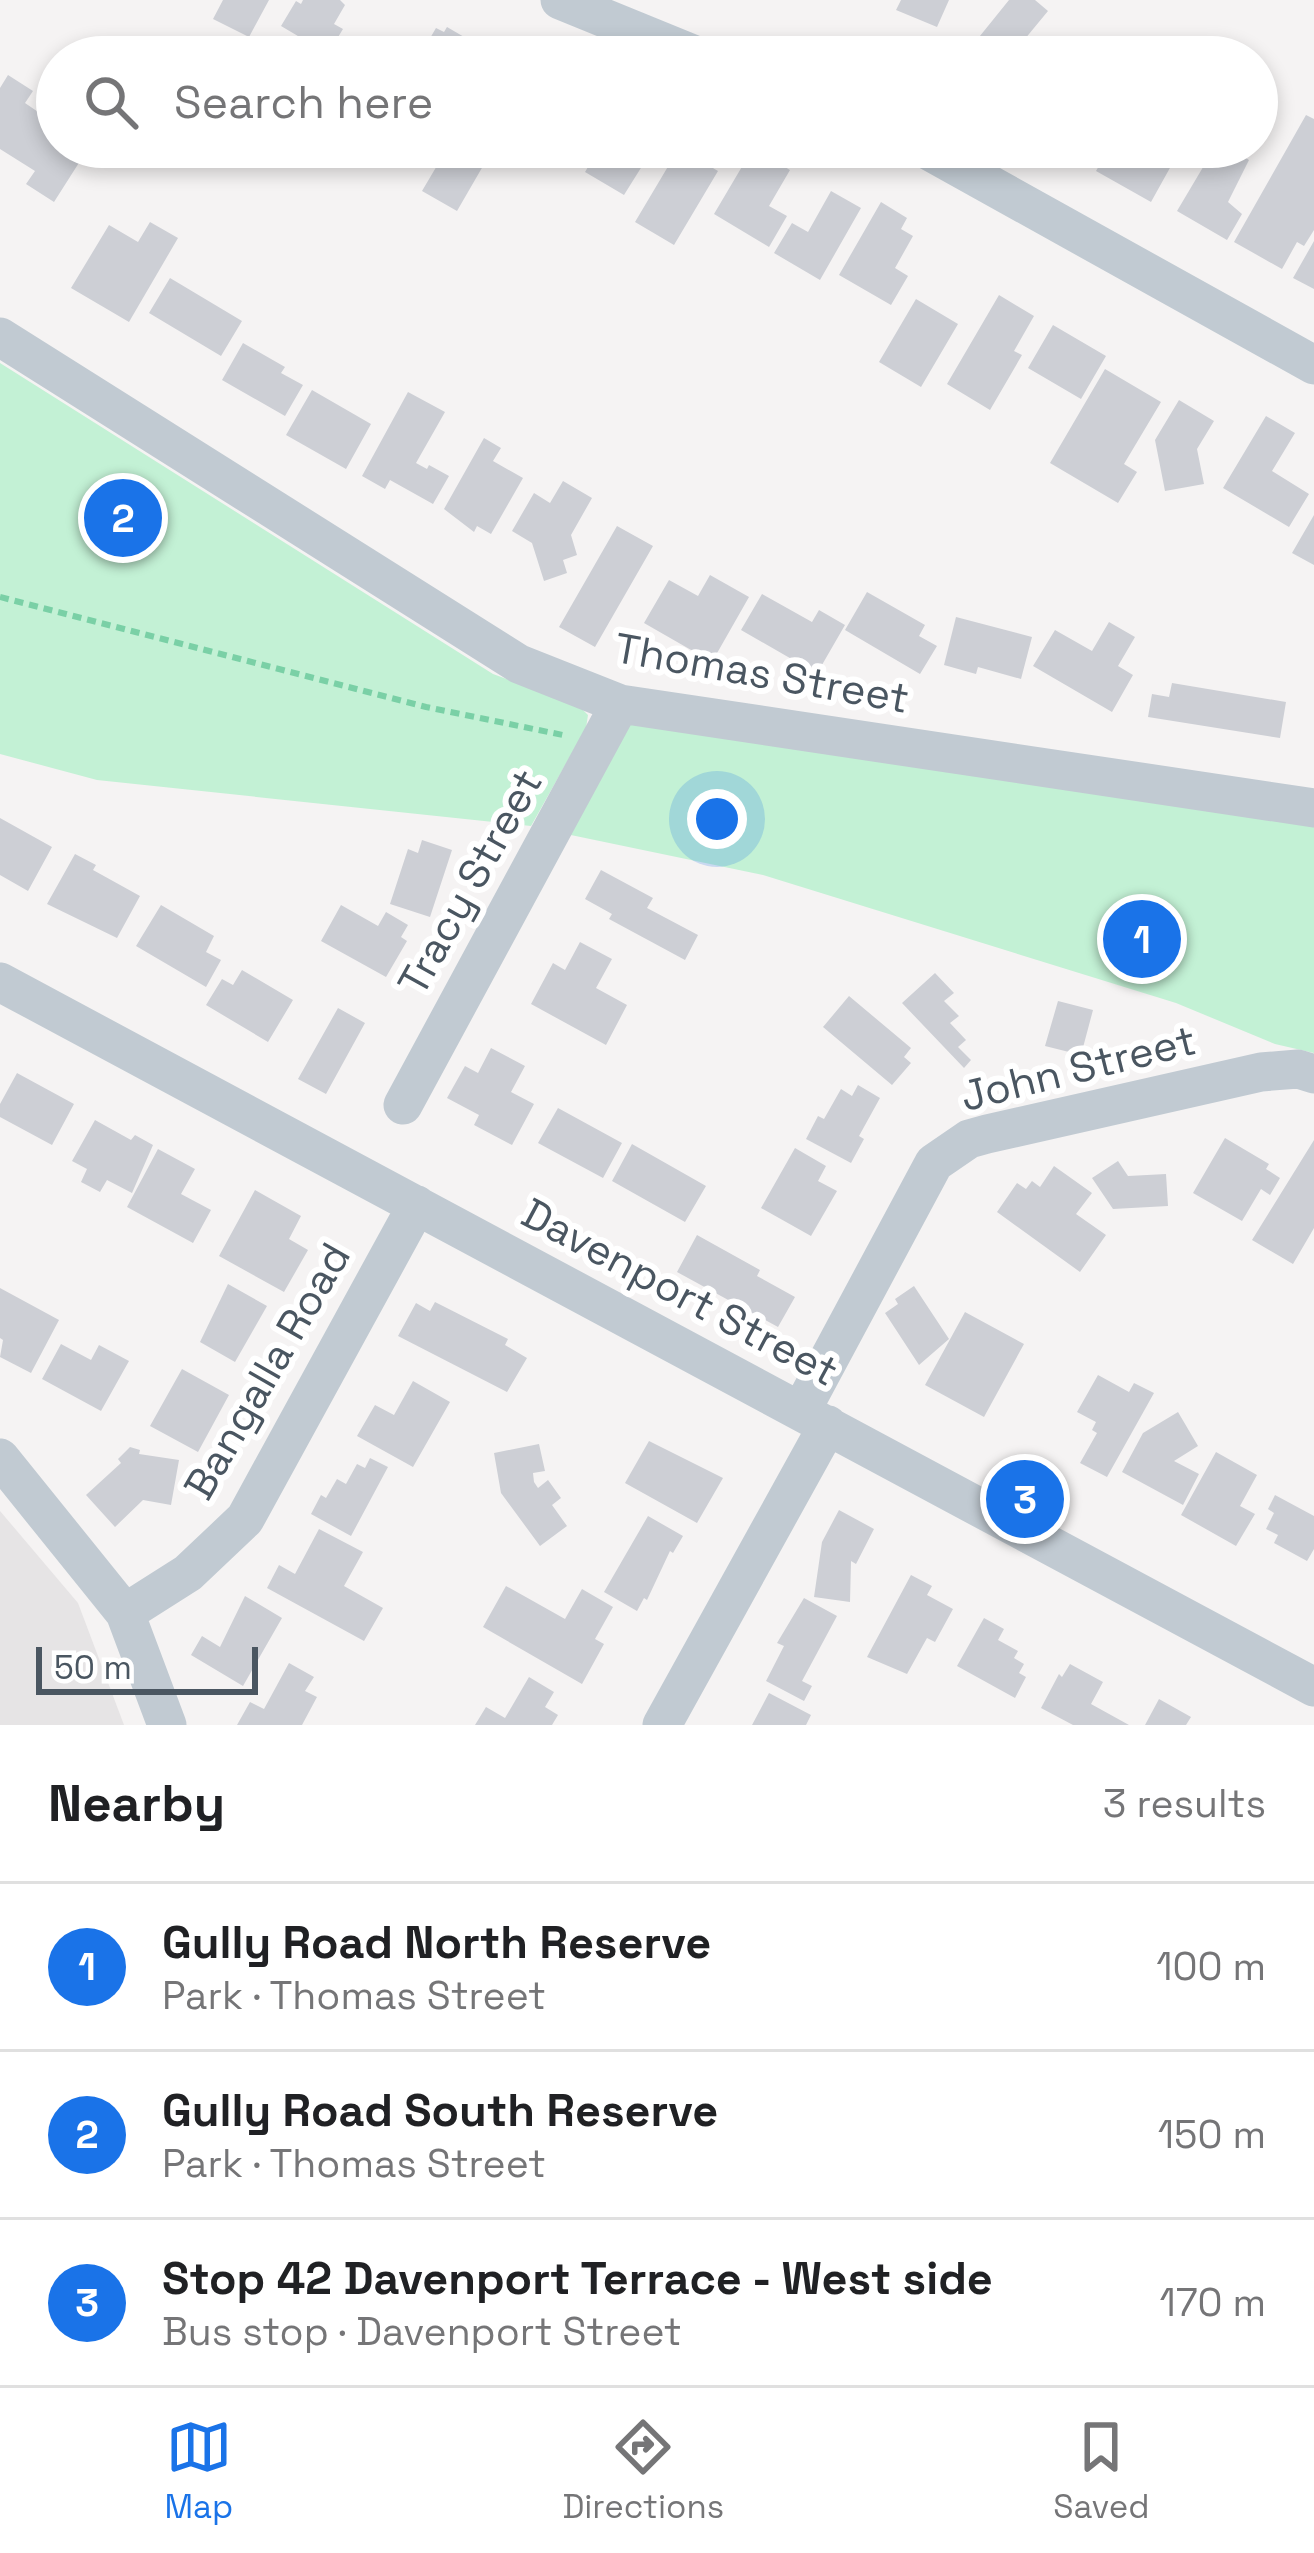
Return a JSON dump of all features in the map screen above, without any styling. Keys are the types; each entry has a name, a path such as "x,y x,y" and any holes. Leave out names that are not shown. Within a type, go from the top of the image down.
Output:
{"street":[{"path":"560,0 648,36"},
{"path":"960,168 1314,365"},
{"name":"Thomas Street","path":"0,337 612,721 1314,808"},
{"name":"Tracy Street","path":"403,1105 612,721"},
{"name":"Davenport Street","path":"0,982 1314,1687"},
{"name":"John Street","path":"662,1725 934,1162 949,1150 987,1134 1262,1072 1298,1069 1314,1073"},
{"name":"Bangalla Road","path":"125,1613 188,1573 245,1519 417,1205"},
{"path":"0,1458 125,1613 167,1725"}],"path":[{"path":"0,597 426,707 575,737 612,721"}],"shaded area":[{"path":"0,1511 78,1603 124,1725 0,1725"}],"green space":[{"path":"0,363 493,674 578,705 588,715 586,728 531,826 97,780 0,754"},
{"path":"630,718 1314,821 1314,1053 1275,1044 1176,1003 763,875 566,834"}],"building":[{"path":"223,0 269,0 250,36 213,19"},
{"path":"303,0 340,0 345,5 334,24 343,29 339,36 298,36 281,26 296,1 301,4"},
{"path":"901,0 949,0 937,27 896,10"},
{"path":"1009,0 1035,0 1048,11 1027,36 980,36"},
{"path":"447,27 462,36 431,36 436,28 444,32"},
{"path":"8,75 33,91 25,103 36,111 36,168 76,168 54,202 26,184 35,171 0,149 0,88"},
{"path":"1306,115 1314,119 1314,230 1304,246 1297,242 1282,269 1234,242"},
{"path":"436,168 482,168 457,211 422,191"},
{"path":"587,168 641,168 624,195 585,172"},
{"path":"667,168 718,171 674,245 635,222"},
{"path":"741,168 790,170 769,206 787,216 769,247 714,214"},
{"path":"1098,168 1170,168 1151,202"},
{"path":"1203,168 1245,168 1228,202 1242,214 1227,240 1177,211"},
{"path":"831,191 861,208 820,280 774,253 792,223 808,232"},
{"path":"881,202 907,218 901,229 913,236 895,268 908,276 891,305 839,275"},
{"path":"150,222 178,238 129,322 71,288 109,225 138,242"},
{"path":"1314,241 1314,289 1293,278"},
{"path":"170,278 242,321 221,356 149,313"},
{"path":"999,295 1034,316 1014,351 1022,355 990,410 947,384"},
{"path":"916,299 958,324 921,387 879,362"},
{"path":"1053,325 1106,356 1081,399 1028,368"},
{"path":"243,343 285,367 281,373 303,385 285,416 222,380"},
{"path":"1105,369 1161,402 1124,464 1137,472 1118,503 1050,463"},
{"path":"312,390 371,424 346,469 286,435"},
{"path":"408,392 445,412 416,463 449,476 433,504 390,480 385,489 362,476"},
{"path":"1179,400 1214,421 1197,449 1204,484 1165,491 1155,440"},
{"path":"1266,416 1295,433 1272,471 1309,494 1289,527 1223,488"},
{"path":"484,438 501,448 493,461 523,478 491,534 477,526 474,532 444,509"},
{"path":"563,481 592,498 571,535 577,555 563,560 567,573 544,581 532,543 512,531 534,493 550,503"},
{"path":"1314,515 1314,565 1292,553"},
{"path":"617,526 653,546 595,647 559,627"},
{"path":"710,575 749,597 712,662 644,623 669,580 698,596"},
{"path":"867,592 925,625 919,636 937,646 920,674 845,630"},
{"path":"762,594 812,622 819,610 845,625 815,677 741,630"},
{"path":"956,617 1032,637 1021,679 978,667 976,674 944,665"},
{"path":"1109,622 1135,637 1118,666 1133,675 1112,712 1033,666 1055,630 1092,651"},
{"path":"1172,683 1286,702 1280,738 1148,717 1152,694 1169,697"},
{"path":"0,818 52,847 28,891 0,875"},
{"path":"422,840 452,850 430,917 390,904 408,849 418,853"},
{"path":"75,854 96,865 93,870 140,896 117,938 47,904"},
{"path":"601,870 653,898 647,908 698,935 685,960 609,919 612,914 585,899"},
{"path":"161,905 214,936 206,952 221,960 206,987 136,946"},
{"path":"341,905 378,926 386,912 408,925 401,937 407,941 386,977 321,941"},
{"path":"580,942 612,959 596,988 627,1005 606,1045 531,1004 553,963 565,970"},
{"path":"242,970 293,1000 268,1042 206,1005 222,979 233,985"},
{"path":"935,973 954,993 944,1001 959,1016 950,1023 966,1040 958,1047 971,1060 964,1068 902,1003"},
{"path":"849,996 911,1048 904,1057 911,1063 892,1085 823,1027"},
{"path":"1058,1001 1093,1010 1081,1055 1045,1046"},
{"path":"338,1008 365,1023 326,1094 298,1079"},
{"path":"491,1048 525,1066 511,1092 534,1104 512,1145 474,1125 479,1115 447,1098 465,1066 478,1073"},
{"path":"17,1073 74,1104 52,1145 0,1117 0,1104"},
{"path":"858,1085 880,1098 859,1136 864,1139 851,1163 806,1139 841,1089 852,1096"},
{"path":"558,1108 622,1143 603,1178 538,1143"},
{"path":"95,1120 131,1140 135,1135 153,1145 132,1193 107,1180 100,1192 81,1182 87,1169 72,1161"},
{"path":"1225,1138 1269,1164 1266,1169 1280,1178 1270,1195 1261,1189 1242,1221 1193,1193"},
{"path":"1314,1140 1314,1228 1293,1264 1252,1240"},
{"path":"632,1144 706,1186 685,1222 612,1181"},
{"path":"795,1148 826,1166 818,1181 837,1191 811,1236 761,1208"},
{"path":"158,1149 195,1169 181,1194 211,1210 193,1243 127,1207"},
{"path":"1118,1161 1128,1176 1166,1174 1168,1206 1113,1209 1092,1178"},
{"path":"1054,1166 1092,1193 1076,1214 1106,1235 1080,1272 997,1212 1017,1183 1026,1189 1032,1181 1040,1187"},
{"path":"255,1190 301,1216 289,1239 308,1250 284,1292 219,1256"},
{"path":"697,1235 760,1270 757,1276 795,1297 778,1327 677,1272"},
{"path":"228,1284 267,1306 235,1362 200,1342"},
{"path":"914,1286 949,1339 919,1365 885,1313"},
{"path":"0,1288 59,1320 31,1373 0,1357"},
{"path":"435,1302 508,1339 505,1345 527,1358 507,1392 398,1336 416,1303 430,1311"},
{"path":"965,1312 1024,1344 984,1417 925,1385"},
{"path":"61,1344 91,1360 99,1345 129,1361 101,1411 42,1379"},
{"path":"182,1369 229,1395 198,1452 150,1426"},
{"path":"1098,1375 1129,1392 1134,1383 1154,1393 1107,1477 1080,1463 1097,1433 1092,1430 1096,1422 1077,1412"},
{"path":"413,1381 450,1402 413,1467 357,1436 375,1405 394,1415"},
{"path":"1178,1412 1198,1446 1174,1461 1199,1474 1183,1505 1122,1472 1143,1433"},
{"path":"649,1441 723,1478 697,1523 625,1483"},
{"path":"539,1444 545,1471 533,1473 534,1482 538,1488 548,1480 561,1498 552,1505 567,1526 540,1546 501,1493 494,1453"},
{"path":"130,1447 140,1450 139,1454 179,1460 171,1505 143,1500 115,1527 86,1495 121,1463 118,1459"},
{"path":"1216,1452 1257,1475 1240,1506 1255,1514 1236,1546 1181,1515"},
{"path":"370,1458 388,1467 351,1536 311,1514 337,1479 346,1484 357,1464 365,1468"},
{"path":"1275,1495 1314,1516 1314,1549 1307,1561 1274,1543 1278,1535 1266,1529 1274,1513 1268,1509"},
{"path":"839,1510 874,1529 856,1564 851,1561 850,1602 814,1597 822,1542"},
{"path":"648,1516 683,1536 637,1611 604,1592"},
{"path":"319,1529 363,1552 344,1586 383,1608 364,1641 267,1588 279,1565 295,1574"},
{"path":"911,1575 932,1586 927,1595 953,1609 935,1642 927,1638 907,1674 867,1657"},
{"path":"506,1586 565,1619 582,1589 613,1607 595,1639 604,1644 582,1684 483,1627"},
{"path":"245,1596 282,1618 243,1686 191,1655 202,1636 220,1647"},
{"path":"804,1598 837,1616 802,1681 812,1686 804,1701 766,1681 784,1646 777,1643"},
{"path":"984,1618 1004,1629 998,1640 1018,1651 1014,1658 1024,1664 1019,1673 1026,1677 1015,1698 957,1666"},
{"path":"289,1663 314,1677 305,1691 317,1697 302,1725 237,1725 250,1702 264,1709"},
{"path":"1070,1664 1103,1682 1091,1704 1129,1725 1073,1725 1041,1708 1059,1674 1062,1677"},
{"path":"529,1677 554,1692 545,1707 558,1715 552,1725 475,1725 486,1707 505,1718"},
{"path":"769,1693 811,1715 806,1725 752,1725"},
{"path":"1159,1699 1191,1717 1186,1725 1145,1725"}],"place":[{"name":"Gully Road South Reserve","path":"123,518"},
{"name":"Gully Road North Reserve","path":"1142,939"},
{"name":"Stop 42 Davenport Terrace - West side","path":"1025,1499"}]}
